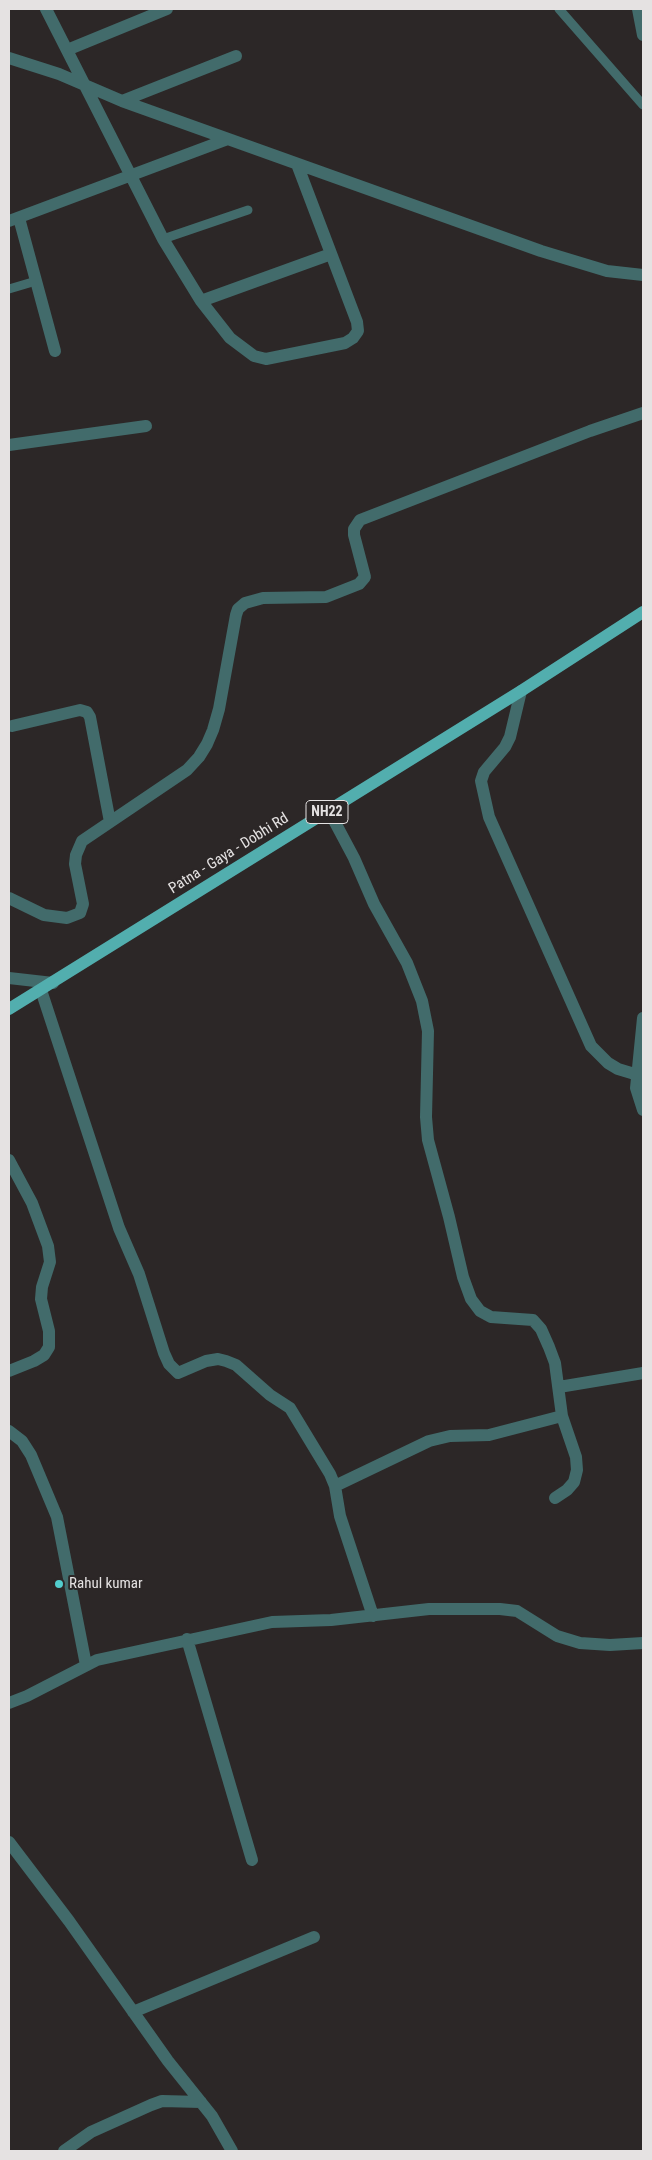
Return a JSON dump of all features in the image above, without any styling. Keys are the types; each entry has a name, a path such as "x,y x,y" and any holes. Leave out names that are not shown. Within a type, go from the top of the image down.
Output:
{"main road":[{"name":"Patna - Gaya - Dobhi Rd","path":"9,1009 521,691 643,612"}],"street":[{"path":"46,9 163,239 201,302 230,338 254,356 266,359 345,343 357,335 358,328 297,164"},
{"path":"67,50 167,9"},
{"path":"638,9 643,35"},
{"path":"122,101 236,56"},
{"path":"9,58 59,74 122,101 540,251 607,271 643,275"},
{"path":"55,351 36,280 14,220 228,139"},
{"path":"201,302 331,254"},
{"path":"9,898 44,915 68,918 80,913 83,904 75,864 76,854 82,841 176,779 199,757 213,730 236,616 238,609 245,603 263,598 326,597 360,584 365,577 354,529 360,520 590,431 643,413"},
{"path":"9,445 146,426"},
{"path":"521,691 510,737 505,747 484,772 481,781 489,817 591,1046 608,1063 618,1069 638,1075"},
{"path":"12,726 80,710 87,712 90,717 110,822"},
{"path":"329,811 354,858 374,904 407,963 422,1001 428,1031 426,1117 428,1140 463,1278 471,1299 480,1311 491,1316 533,1320 541,1329 549,1347 559,1387 562,1416 576,1457 577,1470 574,1482 567,1490 555,1498"},
{"path":"9,978 52,983"},
{"path":"41,990 119,1228 140,1274 169,1364 178,1373 206,1361 218,1359 236,1365 270,1395 290,1408 323,1461 335,1486 340,1516 373,1616"},
{"path":"643,1018 636,1088 643,1110"},
{"path":"9,1160 32,1203 48,1246 50,1262 42,1287 41,1299 50,1340 49,1347 44,1355 34,1362 9,1371"},
{"path":"559,1387 643,1373"},
{"path":"335,1486 429,1441 450,1436 489,1435 562,1416"},
{"path":"9,1431 22,1441 31,1455 57,1517 86,1665"},
{"path":"9,1703 27,1696 86,1665 110,1656 272,1622 373,1616 429,1609 500,1609 517,1611 556,1636 580,1643 610,1645 643,1643"},
{"path":"187,1640 252,1860"},
{"path":"9,1842 69,1921 133,2012 212,2116 232,2151"},
{"path":"133,2012 314,1936"},
{"path":"64,2151 91,2132 162,2101 201,2102"}],"lane":[{"path":"559,9 643,105"},
{"path":"163,239 248,210"},
{"path":"9,288 36,280"}],"place":[{"name":"Rahul kumar","path":"59,1584"}]}
